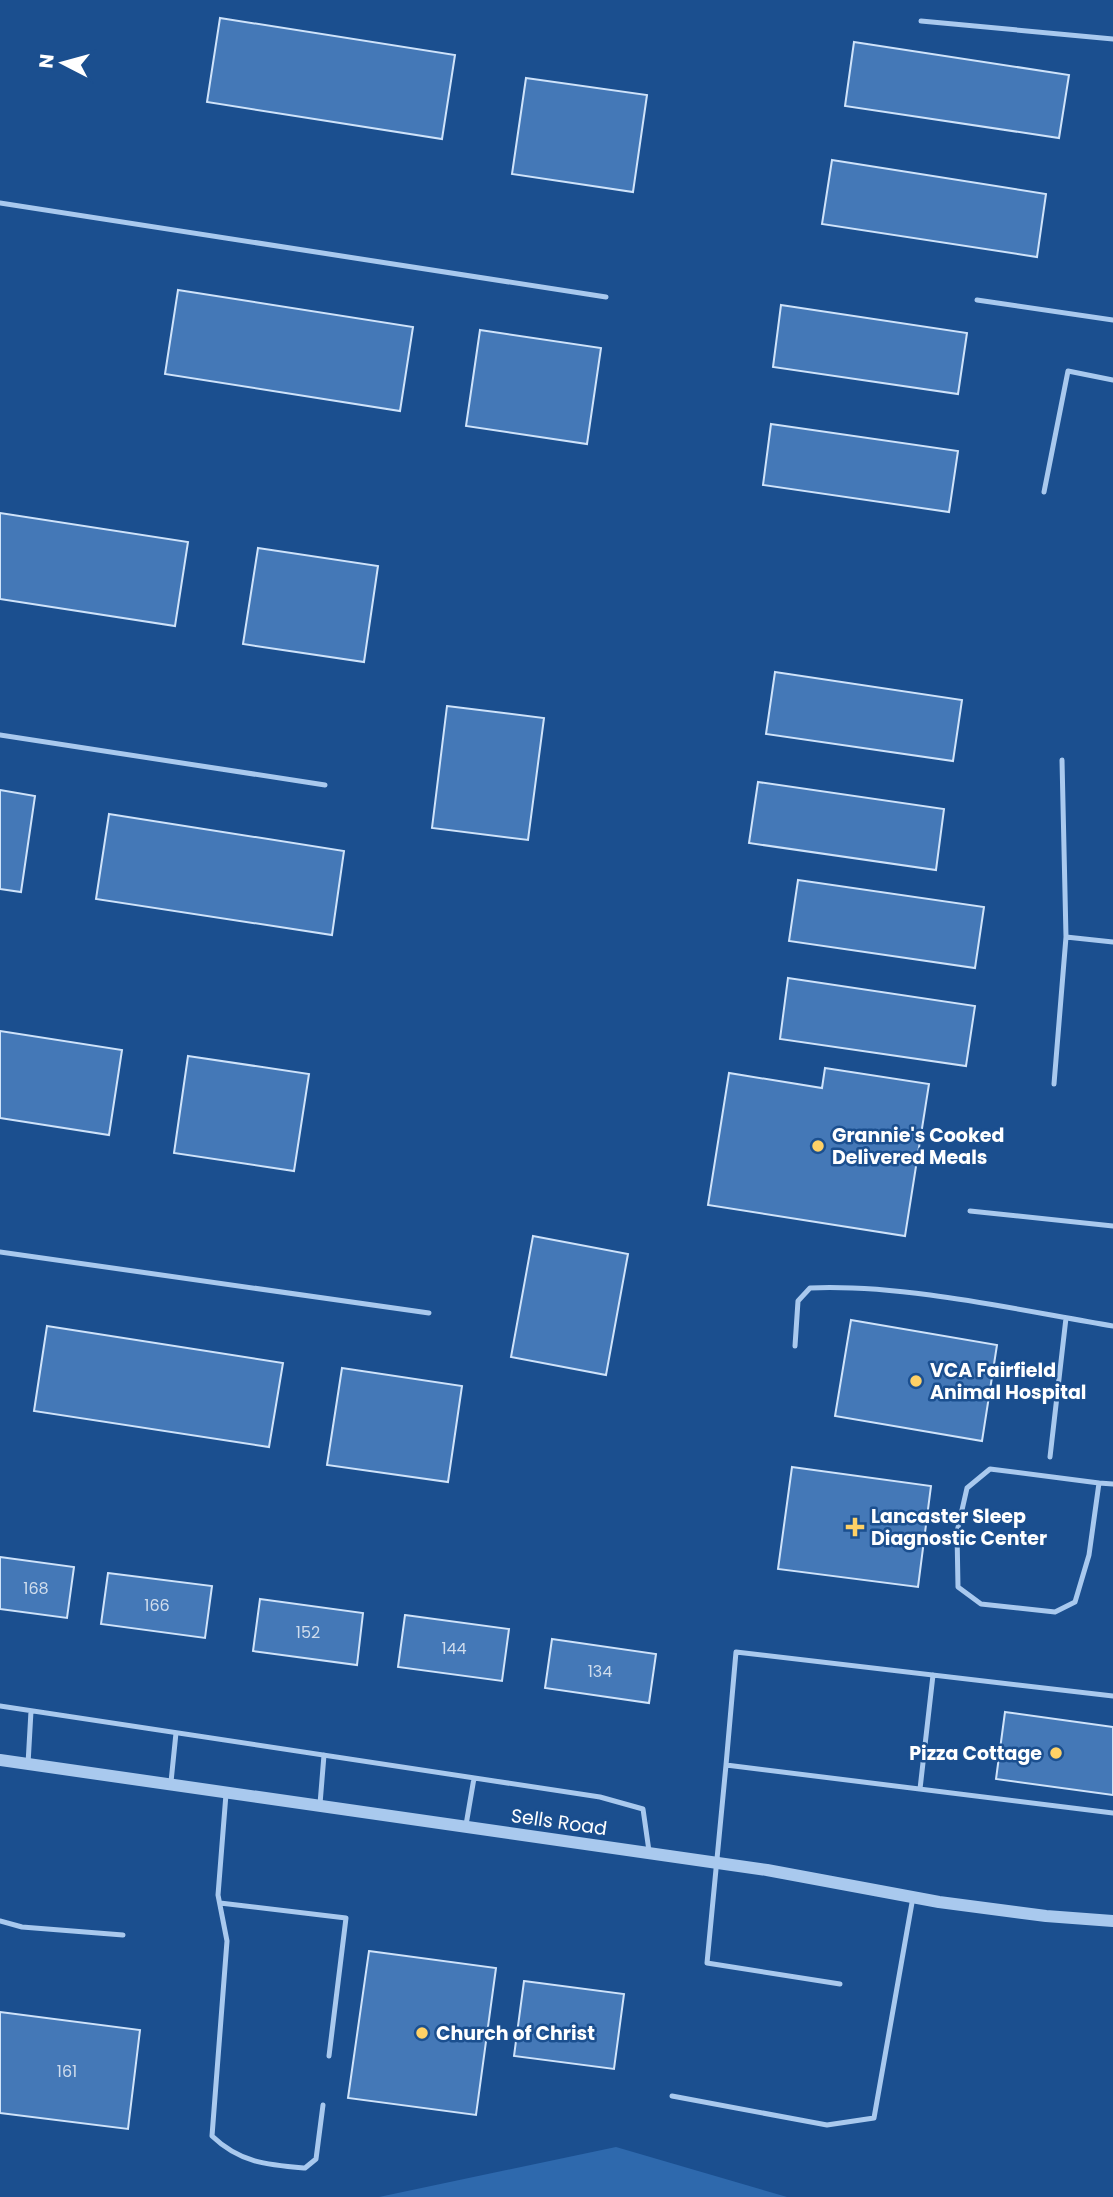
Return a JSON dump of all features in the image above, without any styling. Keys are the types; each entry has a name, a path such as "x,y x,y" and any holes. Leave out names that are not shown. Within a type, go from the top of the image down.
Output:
{"street":[{"name":"Sells Road","path":"0,1760 717,1863 912,1897 1046,1916 1113,1921"}],"lane":[{"path":"921,21 1113,38"},
{"path":"0,203 606,296"},
{"path":"978,300 1113,320"},
{"path":"1044,492 1068,371 1113,380"},
{"path":"0,735 325,785"},
{"path":"1054,1084 1066,937 1062,760"},
{"path":"1066,937 1113,942"},
{"path":"970,1211 1113,1226"},
{"path":"0,1252 429,1313"},
{"path":"796,1346 798,1301 810,1288 838,1287 965,1301 1113,1326"},
{"path":"1050,1457 1066,1318"},
{"path":"1099,1483 1089,1555 1075,1602 1055,1612 981,1604 958,1587 957,1532 967,1488 990,1468 1113,1484"},
{"path":"840,1984 707,1963 736,1652 1113,1696"},
{"path":"920,1789 933,1675"},
{"path":"0,1706 600,1797 643,1810 649,1854"},
{"path":"28,1764 31,1711"},
{"path":"170,1786 176,1733"},
{"path":"320,1807 324,1755"},
{"path":"726,1765 1113,1813"},
{"path":"466,1828 474,1778"},
{"path":"226,1794 220,1903 227,1941 212,2136 229,2152 255,2161 305,2168 316,2159 323,2105"},
{"path":"672,2096 827,2125 874,2118 912,1897"},
{"path":"220,1903 346,1918 328,2056"},
{"path":"0,1921 22,1927 123,1936"}],"shaded area":[{"path":"616,2147 787,2197 379,2197"}],"building":[{"path":"220,18 455,55 442,139 207,102"},
{"path":"854,42 1069,75 1059,138 845,106"},
{"path":"526,78 647,95 633,192 512,174"},
{"path":"832,160 1046,194 1037,257 822,224"},
{"path":"178,290 413,327 400,411 165,374"},
{"path":"781,305 967,333 958,394 773,367"},
{"path":"480,330 601,348 587,444 466,426"},
{"path":"771,424 958,451 949,512 763,485"},
{"path":"0,513 188,542 175,626 0,599"},
{"path":"258,548 378,566 364,662 243,644"},
{"path":"775,672 962,700 953,761 766,734"},
{"path":"447,706 544,718 528,840 432,828"},
{"path":"758,782 944,809 936,870 749,843"},
{"path":"0,790 35,796 21,892 0,889"},
{"path":"109,814 344,851 332,935 96,899"},
{"path":"798,880 984,907 975,968 789,941"},
{"path":"788,978 975,1006 966,1066 780,1039"},
{"path":"0,1031 122,1050 109,1135 0,1118"},
{"path":"188,1056 309,1074 294,1171 174,1153"},
{"name":"Grannie's Cooked Delivered Meals","path":"825,1068 929,1084 905,1236 708,1205 729,1073 822,1088"},
{"path":"533,1236 628,1254 606,1375 511,1357"},
{"name":"VCA Fairfield Animal Hospital","path":"851,1320 997,1345 982,1441 835,1416"},
{"path":"47,1326 283,1363 269,1447 34,1411"},
{"path":"342,1368 462,1386 448,1482 327,1465"},
{"name":"Lancaster Sleep Diagnostic Center","path":"792,1467 931,1486 918,1587 778,1569"},
{"path":"0,1557 74,1567 67,1618 0,1609"},
{"path":"108,1573 212,1586 205,1638 101,1624"},
{"path":"260,1599 363,1613 357,1665 253,1651"},
{"path":"405,1615 509,1629 502,1681 398,1667"},
{"path":"552,1639 656,1654 649,1703 545,1688"},
{"name":"Pizza Cottage","path":"1005,1712 1113,1727 1113,1795 996,1779"},
{"name":"Church of Christ","path":"369,1951 496,1968 476,2115 348,2098"},
{"path":"524,1981 624,1994 614,2069 514,2056"},
{"path":"0,2012 140,2030 128,2129 0,2113"}],"place":[{"name":"Grannie's Cooked Delivered Meals","path":"818,1146"},
{"name":"VCA Fairfield Animal Hospital","path":"916,1381"},
{"name":"Lancaster Sleep Diagnostic Center","path":"855,1527"},
{"name":"Pizza Cottage","path":"1056,1753"},
{"name":"Church of Christ","path":"422,2033"}]}
